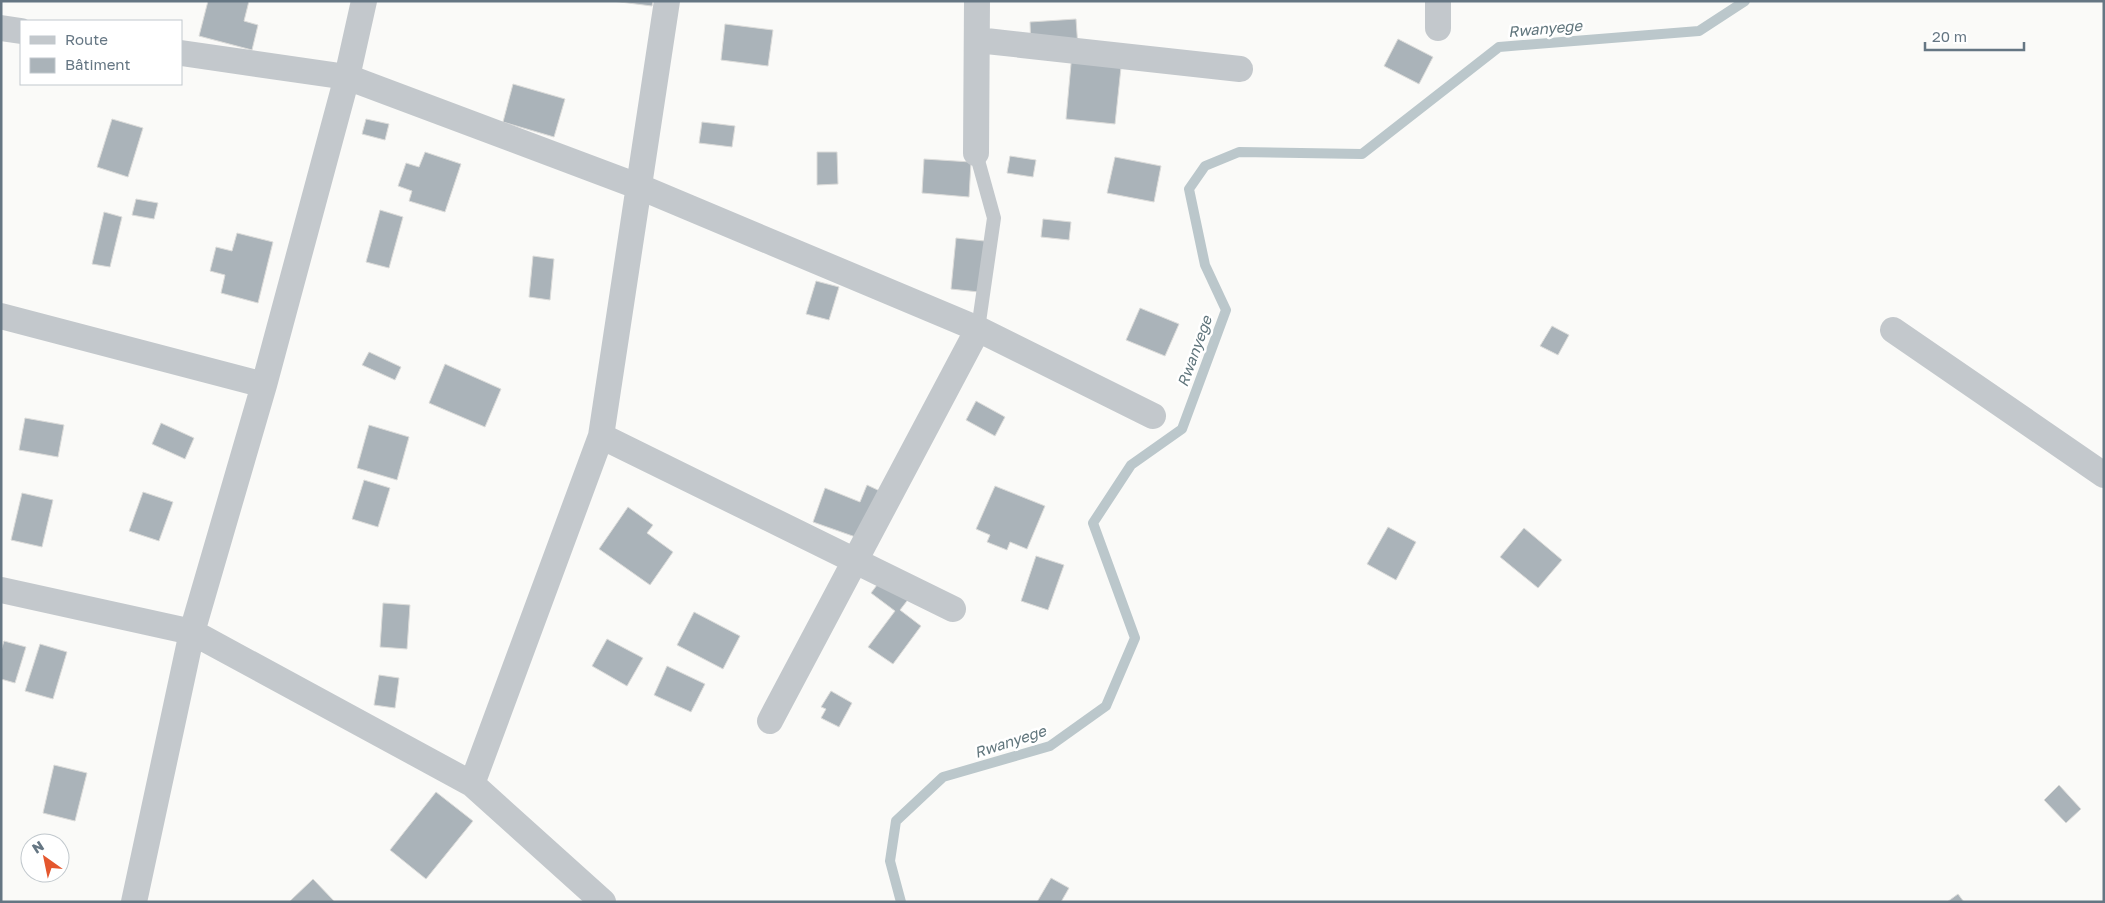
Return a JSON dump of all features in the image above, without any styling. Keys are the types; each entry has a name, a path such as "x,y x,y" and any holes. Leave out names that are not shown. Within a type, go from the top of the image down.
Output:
{"street":[{"path":"134,902 192,632 264,385 347,77 364,1"},
{"path":"472,784 601,436 667,1"},
{"path":"976,153 977,1"},
{"path":"1438,1 1438,28"},
{"path":"1,28 20,31"},
{"path":"977,40 1240,69"},
{"path":"182,54 347,77 640,187 978,329 1153,416"},
{"path":"1,316 264,385"},
{"path":"770,721 978,329"},
{"path":"1893,330 2104,474"},
{"path":"601,436 953,609"},
{"path":"1,590 192,632 472,784 603,902"}],"lane":[{"path":"976,153 994,218 978,329"}],"building":[{"path":"208,1 249,1 244,21 258,25 252,50 199,36"},
{"path":"612,1 653,1 652,6"},
{"path":"1076,19 1078,48 1031,51 1030,22"},
{"path":"725,24 773,30 768,66 721,60"},
{"path":"1398,39 1433,57 1419,84 1384,66"},
{"path":"1072,53 1122,58 1115,124 1066,119"},
{"path":"513,84 565,99 554,137 503,122"},
{"path":"112,119 143,128 128,177 97,167"},
{"path":"366,119 389,124 385,140 362,134"},
{"path":"702,122 735,126 732,147 699,143"},
{"path":"425,152 461,164 445,212 409,201 412,191 398,186 406,163 419,167"},
{"path":"817,152 837,152 838,184 817,185"},
{"path":"1010,156 1036,160 1033,177 1007,173"},
{"path":"1115,157 1161,166 1154,202 1107,193"},
{"path":"924,159 971,162 969,197 922,193"},
{"path":"136,199 158,203 154,219 132,215"},
{"path":"380,210 403,217 389,268 366,262"},
{"path":"104,212 122,217 110,267 92,264"},
{"path":"1043,219 1071,222 1069,240 1041,237"},
{"path":"237,233 273,242 258,303 221,293 225,275 210,271 216,247 232,251"},
{"path":"956,238 994,242 988,293 951,289"},
{"path":"533,256 554,259 550,300 529,297"},
{"path":"816,281 839,287 829,320 806,314"},
{"path":"1140,308 1179,324 1165,356 1126,340"},
{"path":"1552,326 1569,335 1558,355 1540,346"},
{"path":"369,352 401,367 395,380 362,365"},
{"path":"445,364 501,389 485,427 429,403"},
{"path":"976,401 1005,417 995,436 966,420"},
{"path":"25,418 64,425 58,457 19,450"},
{"path":"161,423 194,438 185,459 152,444"},
{"path":"369,425 409,437 397,480 357,468"},
{"path":"364,480 390,488 378,527 352,519"},
{"path":"867,485 882,492 864,540 813,522 825,488 860,502"},
{"path":"995,486 1045,506 1027,549 1010,542 1007,550 987,542 990,535 976,529"},
{"path":"143,492 173,502 159,541 129,531"},
{"path":"22,493 53,500 42,547 11,540"},
{"path":"628,507 653,525 647,533 673,552 650,585 599,549"},
{"path":"1388,527 1416,542 1396,580 1367,564"},
{"path":"1524,528 1562,560 1538,588 1500,557"},
{"path":"1036,556 1064,565 1048,610 1021,601"},
{"path":"883,577 910,597 900,610 921,626 893,664 868,647 895,611 871,593"},
{"path":"383,603 410,605 407,649 380,647"},
{"path":"694,612 740,636 723,669 677,645"},
{"path":"607,639 643,658 627,686 592,666"},
{"path":"4,641 26,647 15,683 1,679 1,651"},
{"path":"40,644 67,652 53,699 25,691"},
{"path":"667,666 705,684 691,712 654,695"},
{"path":"379,675 399,678 395,708 374,705"},
{"path":"831,691 852,703 839,727 821,718 826,709 821,707"},
{"path":"54,765 87,773 75,821 43,813"},
{"path":"2059,785 2081,809 2066,823 2044,800"},
{"path":"436,792 473,821 426,879 390,850"},
{"path":"1051,878 1069,888 1061,902 1037,902"},
{"path":"313,879 335,902 290,902 290,901"},
{"path":"1958,894 1964,902 1947,902"}],"waterway":[{"name":"Rwanyege","path":"901,902 890,861 896,821 943,777 1050,746 1106,706 1135,638 1093,523 1131,465 1182,429 1226,310 1205,265 1189,189 1205,166 1239,152 1362,154 1499,47 1699,31 1745,1"}]}
